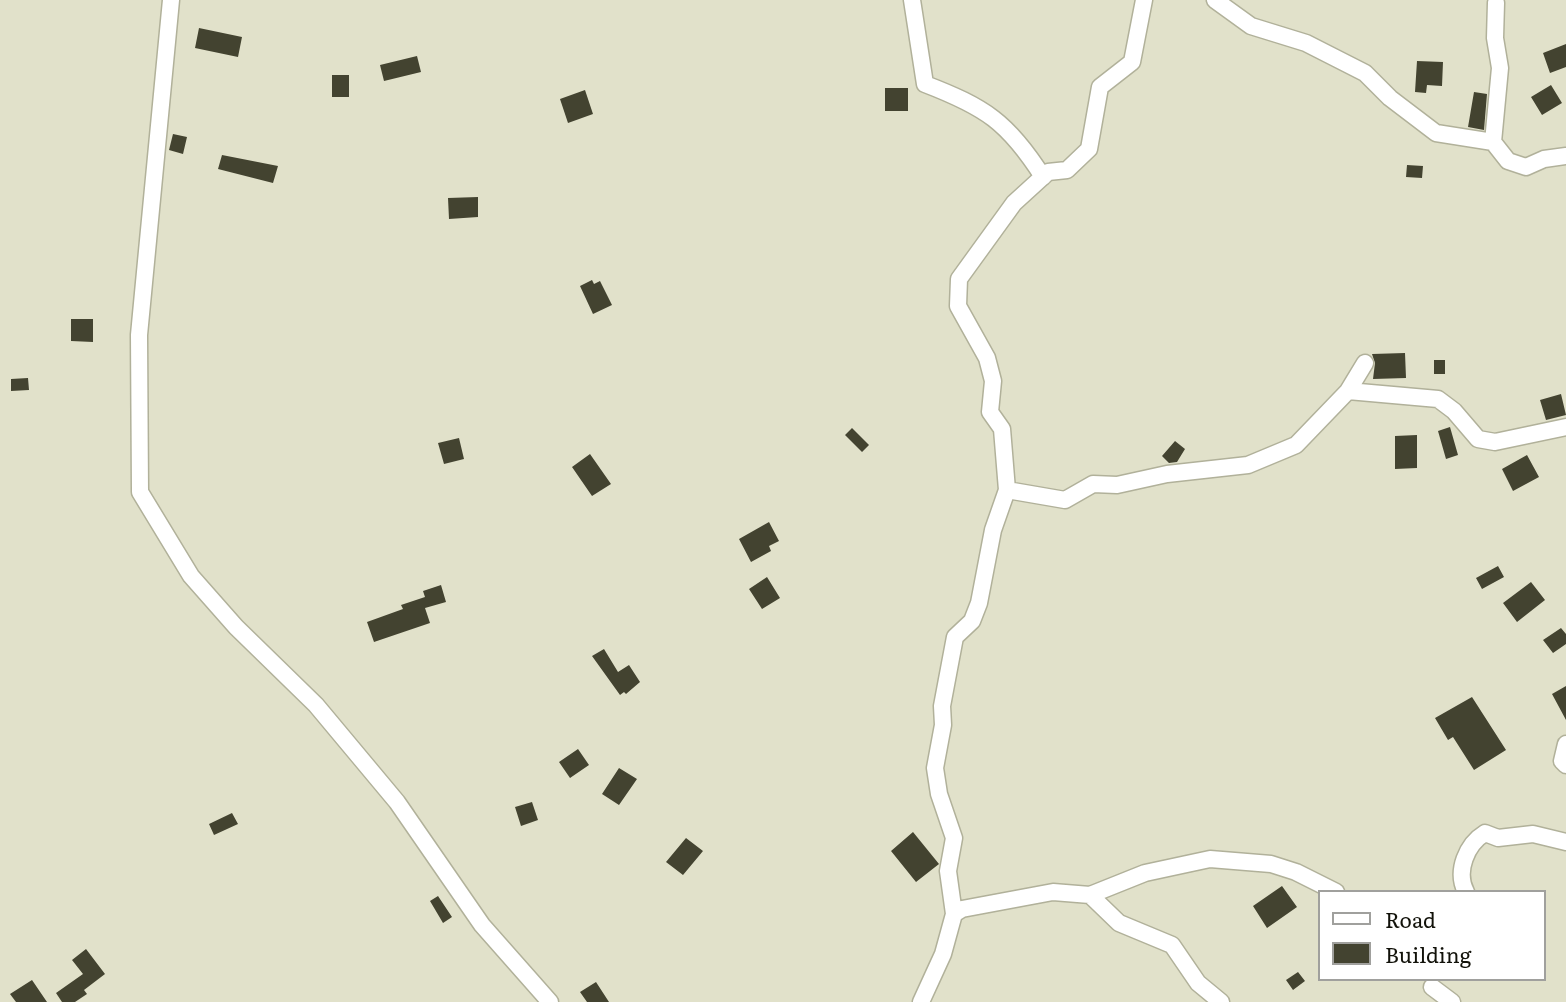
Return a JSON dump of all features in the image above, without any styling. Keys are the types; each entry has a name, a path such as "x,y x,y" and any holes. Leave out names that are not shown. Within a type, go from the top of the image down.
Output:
{"street":[{"path":"171,0 139,335 140,492 191,576 236,626 316,705 397,802 482,925 550,1002"},
{"path":"912,0 925,85 973,103 1021,143 1043,177"},
{"path":"921,1002 943,954 954,914 948,871 954,838 939,794 935,768 943,725 942,706 955,637 972,621 979,603 993,530 1007,490 1002,429 990,412 993,381 987,358 958,306 959,279 1014,203 1048,172 1067,170 1089,149 1100,87 1132,62 1144,0"},
{"path":"1215,0 1251,26 1306,43 1365,73 1390,98 1436,133 1493,142 1508,161 1526,167 1544,159 1566,156"},
{"path":"1493,142 1500,68 1496,38 1496,3"},
{"path":"1007,490 1065,500 1093,484 1117,485 1167,474 1248,465 1296,444 1348,391 1365,363"},
{"path":"1348,391 1438,399 1454,411 1478,439 1495,442 1566,427"},
{"path":"1566,744 1562,761 1566,765"},
{"path":"1466,890 1462,868 1474,840 1485,833 1498,838 1532,834 1566,842"},
{"path":"954,914 994,901 1052,892 1090,895 1145,873 1210,859 1271,864 1296,872 1332,890"},
{"path":"1090,895 1119,923 1172,945 1198,983 1222,1002"},
{"path":"1431,990 1452,1002"}],"building":[{"path":"199,28 242,37 238,57 195,48"},
{"path":"1566,44 1566,67 1550,73 1543,53"},
{"path":"417,56 421,72 384,81 380,65"},
{"path":"1417,61 1443,62 1442,86 1427,85 1426,93 1415,92"},
{"path":"332,75 349,75 349,97 332,97"},
{"path":"1551,85 1562,103 1542,115 1531,97"},
{"path":"885,88 908,88 908,111 885,111"},
{"path":"585,90 593,114 568,123 560,99"},
{"path":"1474,92 1487,94 1484,130 1468,127"},
{"path":"173,134 187,137 183,154 169,150"},
{"path":"222,155 278,166 273,183 218,169"},
{"path":"1407,165 1423,166 1422,178 1406,177"},
{"path":"478,197 478,217 449,219 448,198"},
{"path":"592,280 594,284 600,281 612,305 593,314 580,286"},
{"path":"71,319 93,319 93,342 71,341"},
{"path":"1405,353 1406,378 1373,379 1375,363 1372,354"},
{"path":"1434,360 1445,360 1445,374 1434,374"},
{"path":"28,378 29,390 11,391 11,379"},
{"path":"1561,394 1566,415 1546,420 1540,400"},
{"path":"1450,427 1458,455 1446,459 1438,431"},
{"path":"852,428 869,445 862,452 845,435"},
{"path":"1417,435 1417,468 1395,469 1395,436"},
{"path":"459,438 464,459 444,464 438,443"},
{"path":"1175,441 1185,449 1177,462 1169,463 1162,456"},
{"path":"590,454 611,484 592,496 572,467"},
{"path":"1527,455 1539,477 1513,491 1502,469"},
{"path":"769,522 779,541 769,546 771,551 751,562 739,539"},
{"path":"1498,566 1504,577 1482,589 1476,578"},
{"path":"767,577 780,598 762,609 749,589"},
{"path":"1531,582 1545,600 1517,622 1503,603"},
{"path":"441,585 446,602 425,608 430,623 374,642 367,622 403,609 401,605 425,597 423,591"},
{"path":"1561,628 1566,634 1566,644 1553,653 1543,640"},
{"path":"604,649 618,672 629,665 640,682 626,694 624,692 620,695 592,656"},
{"path":"1566,686 1566,720 1552,694"},
{"path":"1472,697 1506,750 1474,770 1453,737 1448,740 1435,718"},
{"path":"578,749 589,765 570,778 559,762"},
{"path":"619,768 637,779 619,805 602,794"},
{"path":"532,802 538,820 521,826 515,807"},
{"path":"232,813 238,824 214,835 209,824"},
{"path":"913,832 939,864 916,882 891,851"},
{"path":"686,838 703,851 683,875 666,862"},
{"path":"1282,886 1297,907 1267,928 1253,906"},
{"path":"438,896 452,917 443,923 430,901"},
{"path":"86,949 105,974 84,990 87,994 75,1002 62,1002 56,993 83,974 72,960"},
{"path":"1298,972 1305,981 1293,990 1286,980"},
{"path":"32,980 47,1002 16,1002 10,994"},
{"path":"596,982 609,1002 587,1002 580,992"}]}
